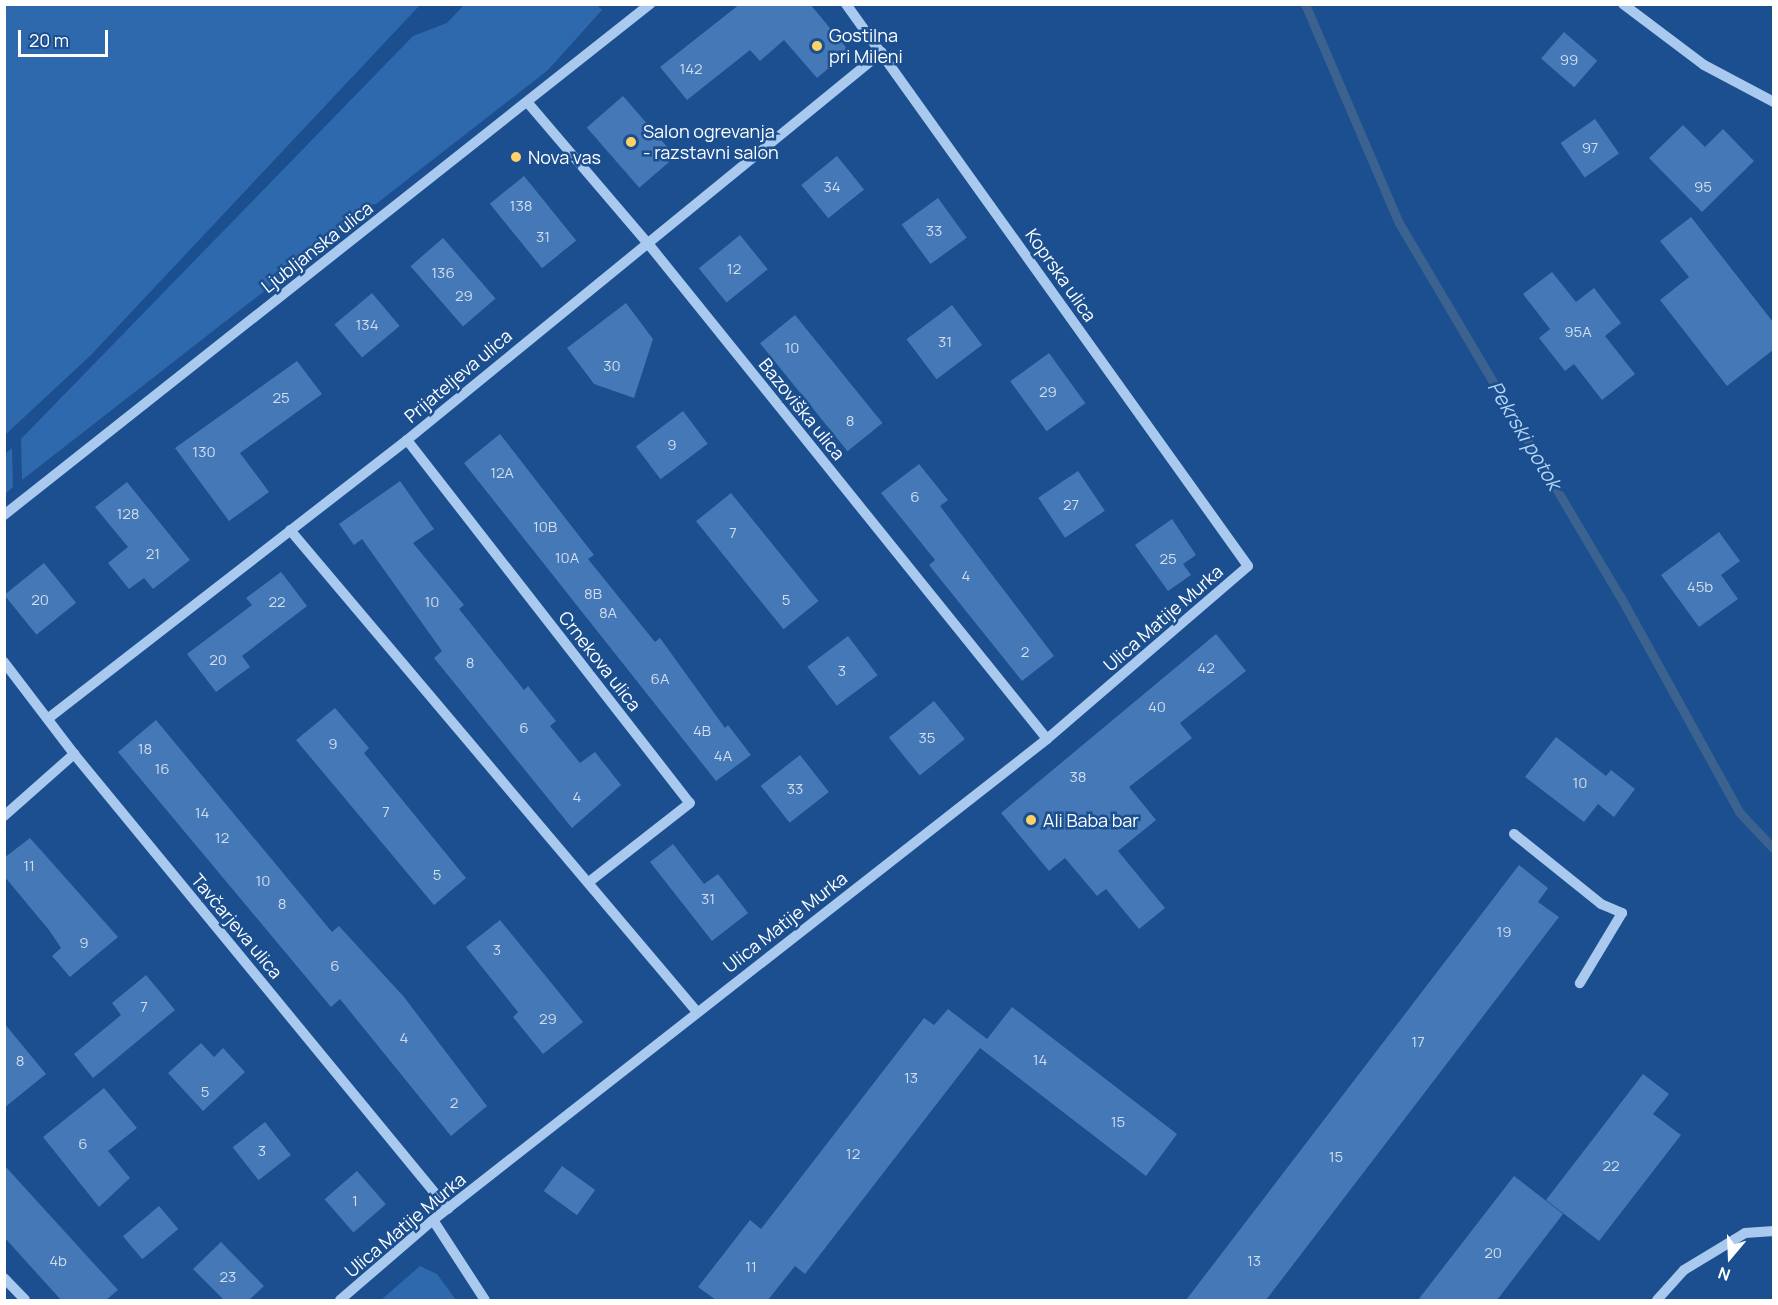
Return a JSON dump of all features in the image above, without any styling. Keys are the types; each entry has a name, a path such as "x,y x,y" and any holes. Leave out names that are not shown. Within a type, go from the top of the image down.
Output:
{"street":[{"name":"Ljubljanska ulica","path":"4,516 528,103 650,4"},
{"name":"Koprska ulica","path":"846,4 1248,566"},
{"path":"1623,4 1704,65 1773,102"},
{"name":"Prijateljeva ulica","path":"50,717 407,440 646,241 882,52"},
{"name":"Bazoviška ulica","path":"528,103 646,241 1047,739"},
{"name":"Crnekova ulica","path":"407,440 690,804 590,881"},
{"path":"290,530 590,881 698,1012"},
{"name":"Ulica Matije Murka","path":"340,1300 433,1220 1047,739 1248,566"},
{"name":"Tavčarjeva ulica","path":"4,662 50,717 74,754 448,1209"},
{"path":"4,816 74,754"},
{"path":"1514,834 1601,904 1622,913 1580,982"},
{"path":"433,1220 485,1300"},
{"path":"1657,1300 1684,1270 1745,1233 1773,1231"},
{"path":"4,1278 25,1300"}],"shaded area":[{"path":"5,4 420,5 91,355 5,435"},
{"path":"596,4 602,10 548,70 22,480 21,439 413,36 447,23 464,5"},
{"path":"12,448 13,487 5,494 5,454"},
{"path":"420,1266 437,1274 456,1300 381,1300"}],"building":[{"path":"740,4 810,4 849,51 817,78 784,40 760,61 750,50 687,100 660,67"},
{"path":"1564,32 1597,61 1574,87 1541,58"},
{"name":"Salon ogrevanja - razstavni salon","path":"623,96 675,156 639,188 587,127"},
{"path":"1595,119 1619,153 1585,177 1561,143"},
{"path":"1683,125 1705,147 1723,129 1754,161 1702,212 1649,158"},
{"path":"837,156 864,189 828,218 801,185"},
{"path":"524,176 576,241 542,268 490,204"},
{"path":"938,198 967,238 930,264 902,224"},
{"path":"1691,217 1773,322 1773,350 1727,386 1660,300 1689,277 1660,241"},
{"path":"740,235 768,269 727,303 699,268"},
{"path":"443,238 495,298 463,327 411,266"},
{"path":"1552,272 1576,302 1594,288 1621,323 1605,336 1635,374 1602,400 1574,364 1565,371 1539,338 1550,329 1523,294"},
{"path":"372,293 400,326 362,357 334,324"},
{"path":"626,303 653,339 634,398 594,384 567,348"},
{"path":"952,305 982,345 937,379 906,339"},
{"path":"795,315 882,423 848,451 760,343"},
{"path":"1049,353 1085,403 1047,431 1010,381"},
{"path":"297,361 322,394 240,453 269,492 229,521 175,448"},
{"path":"683,411 708,444 661,479 636,447"},
{"path":"500,434 594,555 588,559 655,642 660,638 725,728 728,725 751,755 716,781 464,463"},
{"path":"919,464 948,500 940,506 1054,656 1022,681 929,565 935,560 881,493"},
{"path":"1078,471 1105,511 1065,538 1038,498"},
{"path":"400,481 434,529 413,543 464,605 459,609 524,690 528,686 556,721 550,726 580,763 595,752 621,785 572,828 434,658 442,651 362,539 354,545 339,524"},
{"path":"127,482 190,560 153,589 144,578 129,589 108,563 128,547 95,507"},
{"path":"731,493 818,601 784,629 696,521"},
{"path":"1172,519 1196,555 1183,564 1191,575 1168,591 1135,545"},
{"path":"1719,532 1740,561 1721,575 1738,599 1699,627 1661,575"},
{"path":"44,563 76,603 36,635 4,595"},
{"path":"281,572 307,606 242,656 250,667 216,692 187,654 252,605 246,598"},
{"path":"1216,634 1246,671 1180,723 1192,738 1129,787 1156,820 1118,851 1165,908 1139,929 1106,889 1097,896 1065,858 1049,871 1001,813"},
{"path":"848,636 877,675 837,706 807,667"},
{"path":"934,701 965,739 920,776 889,738"},
{"path":"335,708 369,748 364,753 466,878 434,905 296,740"},
{"path":"156,720 332,932 339,926 404,997 487,1106 451,1136 340,999 331,1007 118,752"},
{"path":"1556,737 1606,776 1611,770 1635,789 1614,817 1598,804 1584,822 1525,777"},
{"path":"800,755 829,792 790,823 761,786"},
{"path":"30,838 118,937 70,977 52,956 61,948 4,876 4,858"},
{"path":"673,844 704,884 718,874 748,913 712,941 650,862"},
{"path":"1519,865 1548,888 1538,902 1559,917 1266,1300 1186,1300"},
{"path":"500,920 583,1022 543,1054 513,1017 518,1012 466,947"},
{"path":"146,975 175,1010 93,1078 74,1054 121,1015 112,1003"},
{"path":"1012,1007 1177,1134 1146,1176 980,1048 805,1274 795,1266 768,1300 716,1300 698,1287 750,1220 761,1229 924,1018 934,1025 948,1009 987,1039"},
{"path":"4,1023 46,1074 4,1108"},
{"path":"201,1043 214,1057 223,1048 245,1072 203,1111 168,1073"},
{"path":"1643,1074 1669,1094 1653,1114 1681,1135 1599,1241 1546,1200"},
{"path":"104,1088 137,1128 108,1151 130,1178 99,1207 43,1137"},
{"path":"265,1122 291,1155 259,1180 233,1147"},
{"path":"4,1165 118,1290 106,1300 61,1300 4,1237"},
{"path":"562,1166 595,1190 577,1215 544,1191"},
{"path":"357,1171 386,1204 353,1232 325,1199"},
{"path":"1514,1176 1563,1214 1497,1300 1418,1300"},
{"path":"159,1206 178,1229 142,1259 123,1236"},
{"path":"221,1242 264,1286 249,1300 224,1300 193,1269"}],"waterway":[{"name":"Pekrski potok","path":"1305,4 1399,223 1620,596 1739,812 1774,849"}],"place":[{"name":"Gostilna pri Mileni","path":"817,46"},
{"name":"Salon ogrevanja - razstavni salon","path":"631,142"},
{"name":"Nova vas","path":"516,157"},
{"name":"Ali Baba bar","path":"1031,820"}]}
